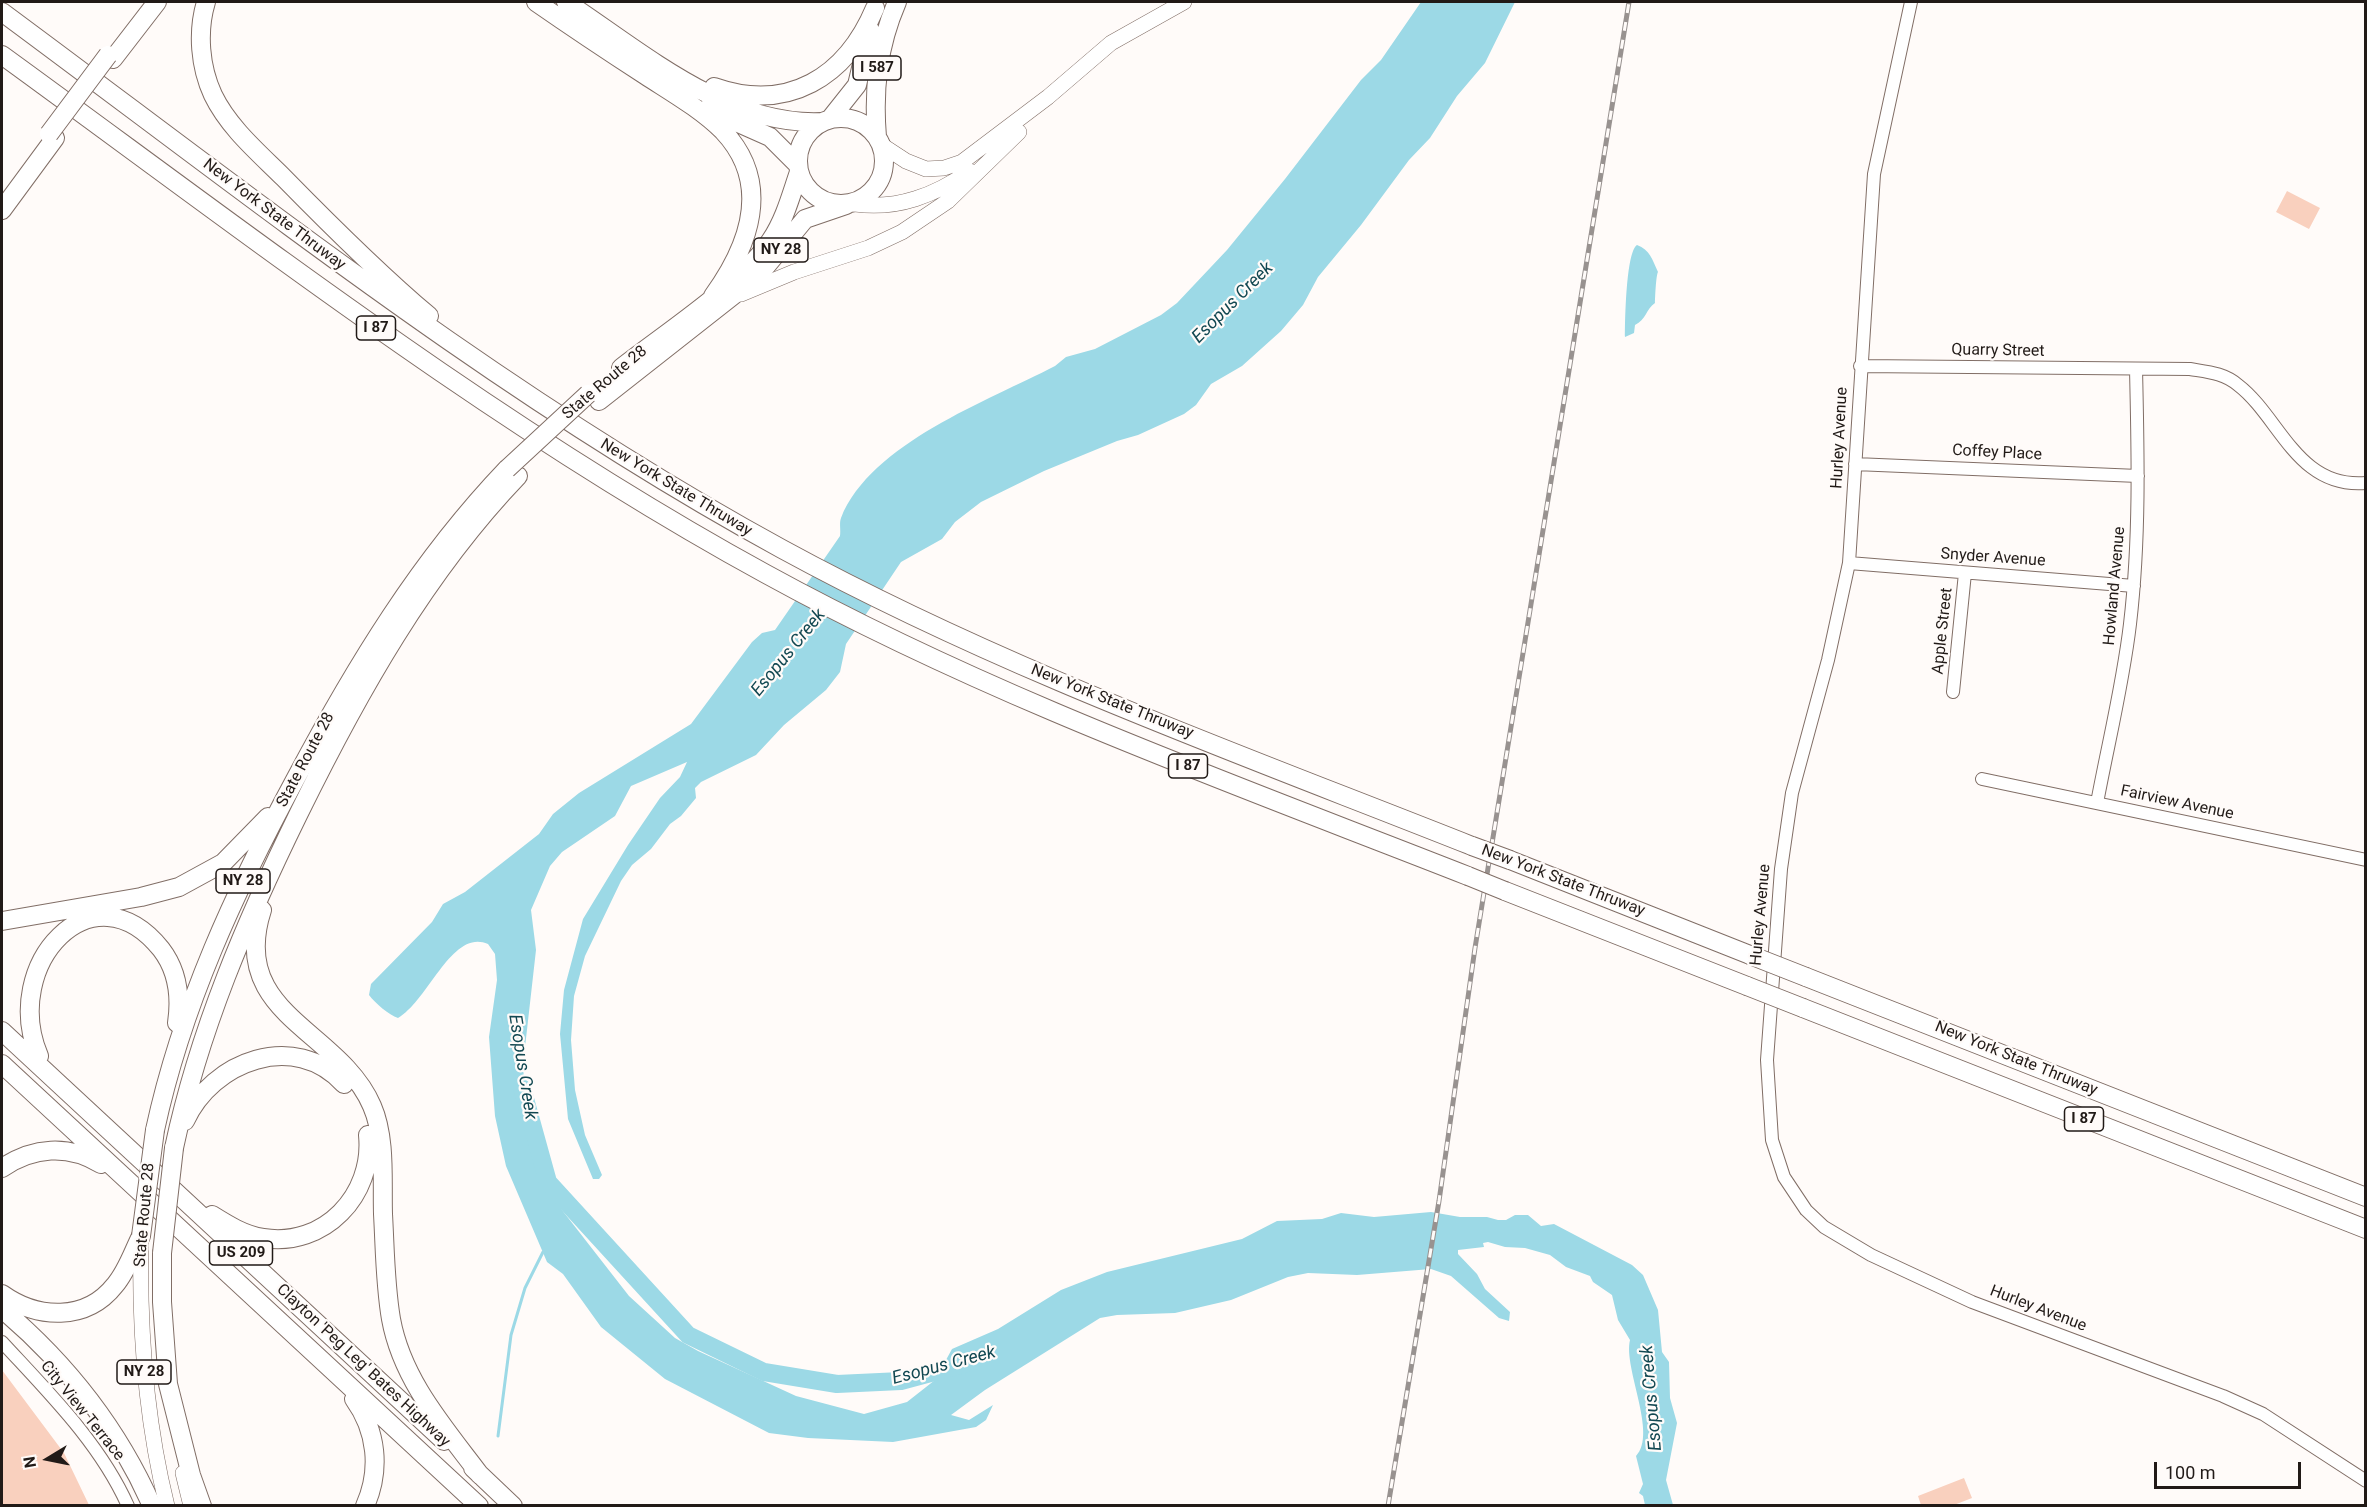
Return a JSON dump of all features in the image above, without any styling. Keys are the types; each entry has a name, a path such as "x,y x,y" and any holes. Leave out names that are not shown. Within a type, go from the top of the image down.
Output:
{"highway":[{"path":"2,198 111,57 148,2"},
{"path":"111,57 157,2"},
{"path":"206,2 201,27 203,62 213,95 233,125 363,257 511,386"},
{"path":"536,2 673,92 716,125 732,143 744,168 751,193 750,220 743,247 721,298"},
{"path":"566,2 707,93 747,112 788,122 846,118 860,123 879,141 884,166 879,181 865,198 850,205 830,203 817,196 806,186 798,168 770,136 673,92"},
{"name":"I 587","path":"879,141 877,68 885,32 897,2"},
{"path":"651,58 725,91 759,96 782,94 805,87 834,68 861,38 876,4"},
{"name":"I 587","path":"825,121 850,96 861,75 876,4"},
{"name":"New York State Thruway","path":"2,12 379,293 511,386 639,466 782,549 924,621 1082,691 2366,1197"},
{"name":"New York State Thruway","path":"2,55 370,324 494,410 630,497 768,575 911,648 1059,715 2366,1229"},
{"path":"2,67 106,130"},
{"path":"798,168 804,140 825,121"},
{"path":"2,210 52,136"},
{"name":"State Route 28","path":"721,298 770,242 783,219 798,168"},
{"name":"State Route 28","path":"141,1236 155,1130 168,1077 187,1015 215,944 286,795 335,706 393,611 450,532 594,397 721,298 767,267 792,231 805,219 850,205"},
{"name":"State Route 28","path":"168,1384 162,1302 162,1253 174,1148 189,1083 218,993 289,834 350,713 407,618 513,472"},
{"path":"2,921 141,897 191,883 232,855 286,795"},
{"path":"289,834 257,929 255,945 258,972 274,1001 357,1082 374,1108 380,1137 387,1283 395,1338 420,1394 480,1475"},
{"path":"88,1111 29,1043 22,1031 15,1004 16,984 22,964 39,941 59,926 82,919 119,920 145,933 165,954 176,978 179,992 178,1018 168,1077"},
{"name":"Clayton 'Peg Leg' Bates Highway","path":"2,1031 513,1506"},
{"path":"174,1148 196,1103 216,1080 250,1060 281,1056 312,1061 338,1077 363,1113 369,1138 365,1172 351,1203 331,1222 306,1235 279,1239 252,1235 225,1224 177,1194"},
{"name":"Clayton 'Peg Leg' Bates Highway","path":"2,1065 479,1506"},
{"path":"2,1168 34,1152 69,1151 99,1163 134,1187"},
{"path":"2,1294 24,1308 47,1313 68,1313 87,1306 113,1288 141,1236"},
{"path":"2,1309 43,1347 90,1401 123,1449 152,1506"},
{"path":"309,1349 353,1397 368,1423 375,1466 365,1506"},
{"path":"168,1384 191,1475 202,1506"}],"main road":[{"path":"879,141 916,166 926,169 944,168 971,158 1111,43 1185,2"},
{"path":"721,298 868,248 902,232 948,201 1019,132 1048,97"},
{"path":"850,205 893,205 929,195 968,172 1019,132"},
{"name":"State Route 28","path":"141,1236 140,1306 144,1376 155,1451 167,1506"},
{"name":"State Route 28","path":"168,1384 191,1506"}],"street":[{"name":"Hurley Avenue","path":"1911,2 1874,174 1849,563 1828,660 1792,794 1781,869 1767,1060 1771,1133 1784,1177 1806,1210 1824,1227 1871,1255 1972,1302 2223,1396 2263,1414 2366,1480"},
{"name":"Quarry Street","path":"1860,366 2190,369 2223,375 2238,384 2254,399 2289,447 2300,458 2322,473 2342,482 2366,483"},
{"name":"Howland Avenue","path":"2097,803 2130,627 2134,586 2138,476 2136,369"},
{"name":"Coffey Place","path":"1855,464 2138,476"},
{"name":"Snyder Avenue","path":"1849,563 2134,586"},
{"name":"Apple Street","path":"1953,692 1965,573"},
{"name":"Fairview Avenue","path":"1982,779 2366,860"},
{"name":"City View Terrace","path":"2,1342 91,1443 115,1479 128,1506"}],"shaded area":[{"path":"2287,191 2320,208 2309,229 2276,212"},
{"path":"2,1370 64,1453 89,1505 2,1505"},
{"path":"1964,1478 1972,1498 1954,1505 1921,1505 1918,1496"}],"water":[{"path":"1421,2 1515,2 1485,63 1457,96 1430,138 1409,160 1361,225 1318,277 1303,305 1281,331 1242,366 1211,384 1196,405 1184,414 1138,435 1117,441 1044,471 981,502 955,522 942,539 901,562 846,644 840,672 826,690 784,725 756,755 701,782 695,788 696,798 681,816 670,824 651,849 632,865 621,881 585,956 574,996 571,1040 575,1090 585,1135 602,1175 599,1179 593,1179 568,1119 560,1034 564,990 583,919 628,845 660,798 680,777 687,762 631,786 615,816 562,852 550,866 531,910 536,950 523,1065 526,1109 534,1148 562,1210 629,1296 675,1338 796,1396 864,1414 907,1402 935,1380 952,1349 998,1329 1061,1290 1107,1272 1242,1239 1277,1221 1322,1219 1341,1213 1374,1217 1431,1212 1498,1220 1506,1220 1515,1215 1528,1215 1541,1226 1554,1224 1632,1265 1643,1275 1658,1310 1662,1352 1669,1362 1670,1398 1677,1423 1666,1480 1673,1505 1645,1505 1643,1496 1639,1493 1643,1484 1636,1456 1642,1446 1642,1417 1631,1367 1630,1340 1618,1320 1612,1295 1593,1282 1590,1276 1566,1267 1550,1255 1488,1242 1483,1243 1484,1247 1458,1250 1458,1254 1477,1274 1485,1289 1510,1312 1509,1321 1499,1318 1451,1276 1431,1269 1357,1275 1308,1273 1288,1277 1231,1300 1175,1313 1117,1315 1100,1318 985,1390 951,1415 969,1420 993,1405 986,1420 976,1427 893,1442 808,1438 769,1433 665,1379 601,1327 563,1274 547,1262 506,1166 495,1116 489,1037 497,980 495,954 488,944 475,942 463,946 441,968 420,997 398,1018 382,1008 369,995 371,984 432,922 443,904 465,892 539,834 553,814 579,793 691,724 752,642 762,633 775,630 840,536 841,518 856,491 904,446 966,410 1055,366 1066,357 1095,349 1161,315 1177,303 1227,250 1285,179 1361,80 1381,60"},
{"path":"1637,245 1648,252 1658,272 1655,303 1642,320 1635,325 1634,333 1625,337 1628,273 1633,250"}],"waterway":[{"name":"Esopus Creek","path":"522,1088 548,1182 688,1335 764,1372 837,1384 901,1381 964,1364"},
{"path":"498,1436 511,1335 525,1288 543,1252"}],"railway":[{"path":"1388,1506 1439,1201 1475,948 1629,2"}]}
